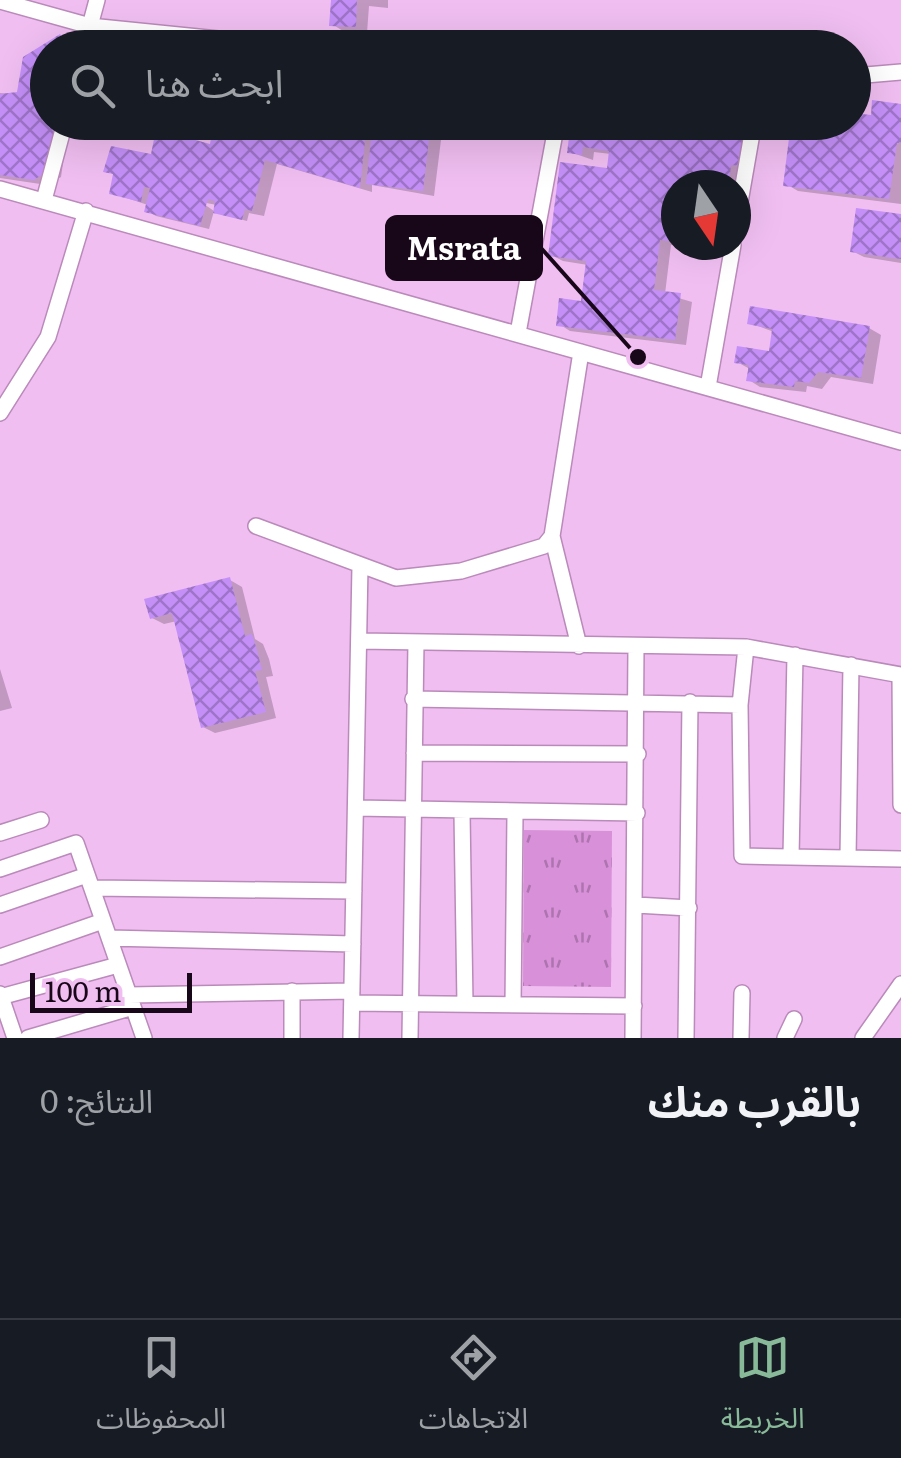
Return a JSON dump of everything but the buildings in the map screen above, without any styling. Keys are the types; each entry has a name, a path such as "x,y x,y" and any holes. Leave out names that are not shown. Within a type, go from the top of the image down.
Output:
{"street":[{"path":"89,30 97,0"},
{"path":"0,2 90,26 130,30"},
{"path":"871,75 901,72"},
{"path":"44,200 60,140"},
{"path":"518,333 554,140"},
{"path":"746,170 751,140"},
{"path":"0,189 901,442"},
{"path":"0,412 48,337 74,263 86,211"},
{"path":"708,386 729,260"},
{"path":"579,646 552,536 580,352"},
{"path":"256,526 396,578 419,578 523,554 544,546 552,536"},
{"path":"351,1038 360,566"},
{"path":"359,641 746,647 901,675 901,805"},
{"path":"410,1038 416,642"},
{"path":"633,1038 636,646"},
{"path":"746,647 740,704 742,856 901,859"},
{"path":"791,857 795,655"},
{"path":"848,858 851,665"},
{"path":"413,699 740,704"},
{"path":"686,1038 690,702"},
{"path":"414,754 638,754"},
{"path":"356,808 515,814 637,813"},
{"path":"462,813 466,1004"},
{"path":"513,1004 515,814"},
{"path":"0,834 41,820"},
{"path":"0,868 76,843 144,1038"},
{"path":"0,905 90,881 354,891"},
{"path":"636,905 689,908"},
{"path":"0,957 103,921"},
{"path":"109,938 353,944"},
{"path":"15,1038 0,996 118,965"},
{"path":"866,1038 901,984"},
{"path":"28,1038 131,1001 292,991 410,1003 634,1006"},
{"path":"292,991 292,1038"},
{"path":"741,1038 742,993"},
{"path":"786,1038 794,1019"}],"green space":[{"path":"524,830 612,831 611,987 523,986"}],"place":[{"name":"Msrata","path":"638,357"}]}
